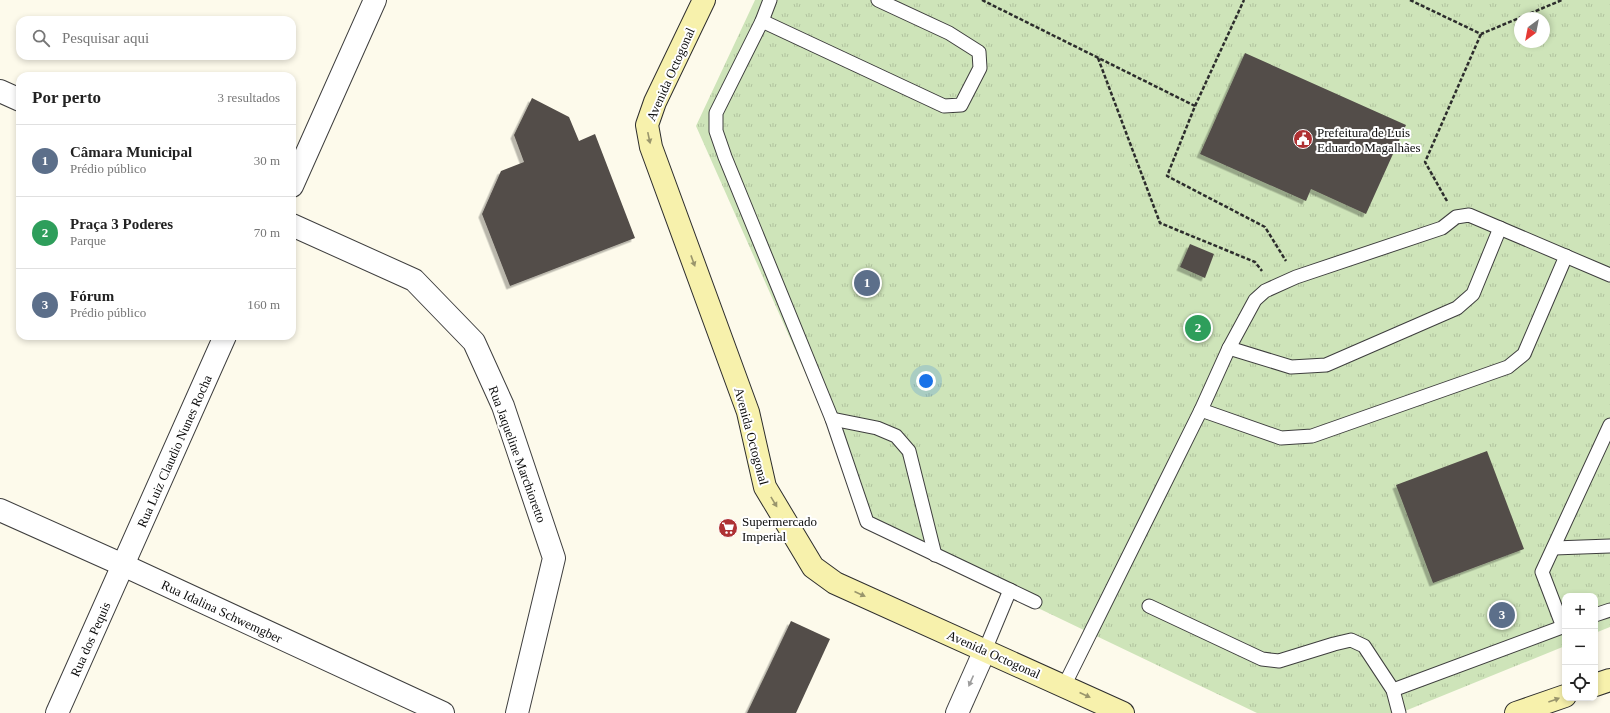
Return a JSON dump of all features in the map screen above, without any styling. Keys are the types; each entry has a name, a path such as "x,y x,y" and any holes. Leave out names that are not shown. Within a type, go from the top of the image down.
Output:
{"main road":[{"name":"Avenida Octogonal","path":"704,0 655,102 647,125 651,147 748,412 765,487 813,567 835,583 1123,713"},
{"path":"1598,684 1610,680"},
{"path":"1516,713 1562,697"}],"street":[{"path":"296,177 375,0"},
{"path":"0,91 16,98"},
{"name":"Rua Jaqueline Marchioretto","path":"296,227 414,280 474,342 503,406 554,558 517,713"},
{"name":"Rua Luiz Claudio Nunes Rocha","path":"123,565 223,340"},
{"name":"Rua Idalina Schwemgber","path":"0,510 123,565 443,713"},
{"name":"Rua dos Pequis","path":"57,713 123,565"},
{"path":"957,713 985,650"}],"lane":[{"path":"770,0 762,21 716,113 716,131 725,157 832,419 867,522 1035,602"},
{"path":"762,21 944,106 961,105 980,68 978,52 949,33 878,0"},
{"path":"1064,686 1201,410 1229,348 1254,300 1265,291 1296,276 1442,228 1456,217 1470,215 1610,275"},
{"path":"1229,348 1291,367 1326,365 1457,308 1473,294 1500,228"},
{"path":"1201,410 1281,438 1312,436 1508,367 1524,354 1566,256"},
{"path":"832,419 877,428 896,436 909,451 935,555"},
{"path":"1562,621 1542,572 1610,425"},
{"path":"1554,548 1610,546"},
{"path":"985,650 1010,590"},
{"path":"1149,606 1262,659 1279,661 1351,640 1364,646 1393,690 1399,713"},
{"path":"1598,614 1610,610"},
{"path":"1393,690 1562,627"}],"path":[{"path":"982,0 1195,106"},
{"path":"1244,0 1195,106 1167,176 1265,226 1296,276"},
{"path":"1410,0 1482,34"},
{"path":"1456,217 1424,162 1482,34 1562,0"},
{"path":"1098,58 1160,223 1255,262 1264,274 1265,291"}],"green space":[{"path":"755,0 1610,0 1610,627 1598,632 1598,593 1562,593 1562,647 1400,713 1257,713 875,530 696,126"}],"building":[{"name":"Prefeitura de Luis Eduardo Magalhães","path":"1245,53 1406,125 1366,214 1311,189 1306,201 1200,154"},
{"path":"532,98 569,117 579,141 595,134 635,238 510,286 482,214 501,171 524,162 514,135"},
{"path":"1190,244 1214,254 1205,278 1180,267"},
{"path":"1487,451 1524,549 1433,583 1396,485"},
{"path":"791,621 830,639 796,713 747,713"}],"place":[{"name":"Prefeitura de Luis Eduardo Magalhães","path":"1303,139"},
{"name":"Câmara Municipal","path":"867,283"},
{"name":"Praça 3 Poderes","path":"1198,328"},
{"name":"Supermercado Imperial","path":"728,528"},
{"name":"Fórum","path":"1502,615"}]}
